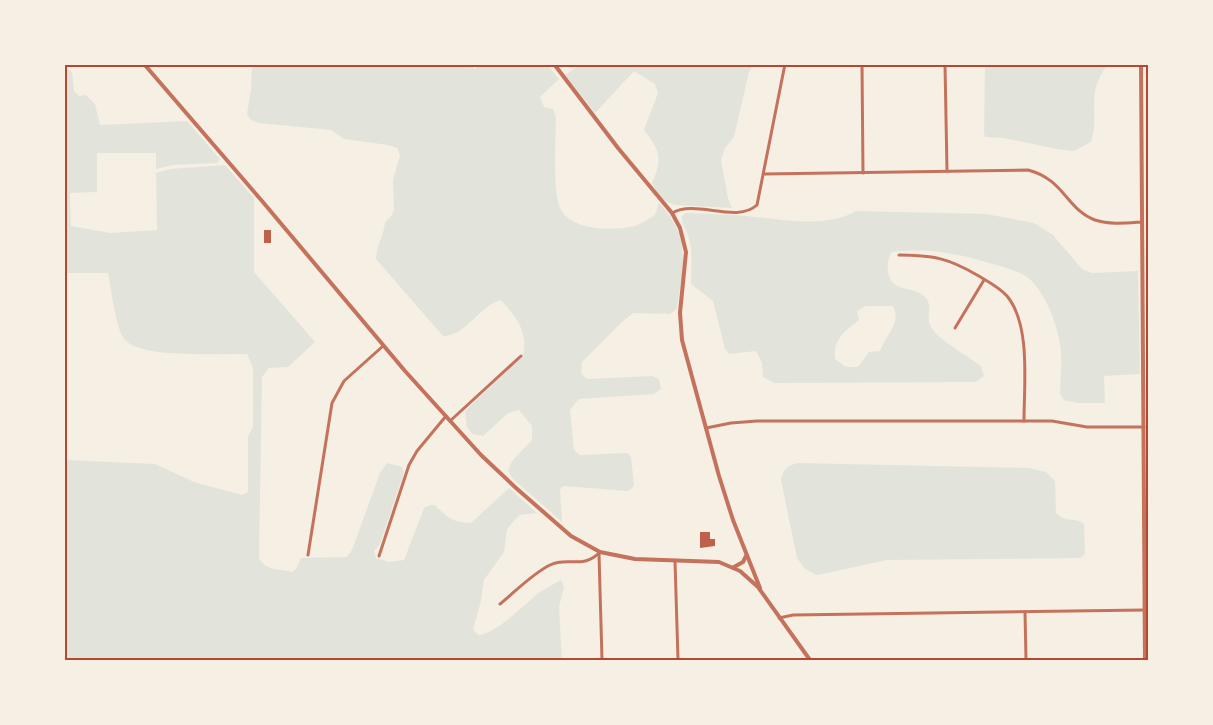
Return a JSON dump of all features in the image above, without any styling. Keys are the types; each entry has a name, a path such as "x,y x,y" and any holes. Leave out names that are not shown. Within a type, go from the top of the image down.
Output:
{"street":[{"path":"144,64 383,346 492,466 539,509 571,536 600,552 635,560 720,562 733,567 753,582 763,594 810,660"},
{"path":"554,64 618,148 672,213 680,228 686,246 680,313 681,332 725,496 763,594"},
{"path":"672,213 682,208 740,212 754,208 759,201 785,64"},
{"path":"862,64 863,173"},
{"path":"945,64 947,171"},
{"path":"1141,64 1142,222 1146,338 1145,660"},
{"path":"1142,107 1149,107"},
{"path":"764,174 1019,170 1037,172 1051,179 1088,216 1111,223 1142,222"},
{"path":"1142,190 1149,189"},
{"path":"899,255 927,255 946,259 984,280 1007,297 1020,319 1023,337 1024,421"},
{"path":"1143,259 1149,259"},
{"path":"955,328 984,280"},
{"path":"308,555 332,403 344,381 383,346"},
{"path":"450,421 521,356"},
{"path":"380,556 409,465 446,416"},
{"path":"705,428 757,421 1024,421 1065,422 1087,427 1144,427"},
{"path":"500,604 552,564 587,561 600,552"},
{"path":"600,552 602,660"},
{"path":"733,567 743,562 747,556"},
{"path":"675,561 678,660"},
{"path":"779,618 793,615 1145,610"},
{"path":"1025,612 1026,660"}],"shaded area":[{"path":"464,64 475,69 479,65 547,65 559,79 540,97 544,107 553,109 556,117 556,191 561,210 567,217 584,226 606,229 627,228 638,225 655,215 659,203 677,228 681,240 683,265 677,309 670,314 633,313 582,362 581,373 587,379 652,376 659,379 661,389 654,394 579,399 570,410 574,450 580,455 628,453 631,457 634,486 628,491 563,486 560,490 562,522 512,478 508,471 512,461 532,440 532,426 519,410 508,413 483,436 472,434 467,427 465,411 523,356 524,339 516,319 501,300 486,308 459,331 443,336 376,259 385,222 394,209 393,180 400,155 397,148 344,139 331,130 259,123 251,120 247,114 252,65"},
{"path":"580,65 754,65 749,72 734,137 725,148 721,160 732,208 674,205 660,198 652,183 658,167 658,155 654,143 644,130 658,93 655,84 634,71 595,113 565,75"},
{"path":"985,65 1107,65 1096,86 1091,142 1074,151 1004,138 985,137"},
{"path":"65,67 72,72 74,91 79,96 86,95 95,104 100,125 187,121 220,159 217,163 173,165 156,169 156,153 97,153 97,192 70,193 71,226 110,233 157,230 156,173 170,169 225,165 254,198 254,272 315,342 288,367 269,368 262,377 259,558 261,562 273,568 292,572 301,558 347,557 352,550 380,473 387,463 402,467 404,473 380,544 374,551 376,558 389,562 404,560 424,508 435,505 451,518 471,523 509,488 537,513 519,515 507,529 504,552 484,580 473,629 478,635 493,630 540,592 561,580 564,587 559,607 562,660 65,660 65,460 155,464 194,482 242,495 248,492 248,437 253,427 253,368 247,354 164,353 134,346 125,340 119,327 108,273 65,273"},
{"path":"856,211 986,214 1034,223 1053,235 1082,269 1092,273 1138,271 1140,374 1104,376 1105,403 1078,403 1064,400 1060,394 1061,358 1058,332 1044,298 1030,280 1013,270 971,258 949,253 915,250 892,252 888,263 890,278 898,286 915,291 926,298 929,305 929,322 934,331 981,366 984,376 976,382 775,383 763,377 762,363 756,351 729,354 725,349 713,301 691,284 691,250 682,216 686,213 724,214 802,221 844,217","holes":["866,306 893,306 894,324 880,351 869,352 858,367 846,367 835,359 838,341 859,320 857,311"]},
{"path":"797,463 1029,468 1046,472 1055,481 1056,513 1084,524 1085,554 1081,558 887,560 817,575 805,569 797,558 781,480 786,468"}],"building":[{"path":"264,230 271,230 271,243 264,243"},
{"path":"700,532 710,532 710,539 715,539 715,546 700,548"}]}
